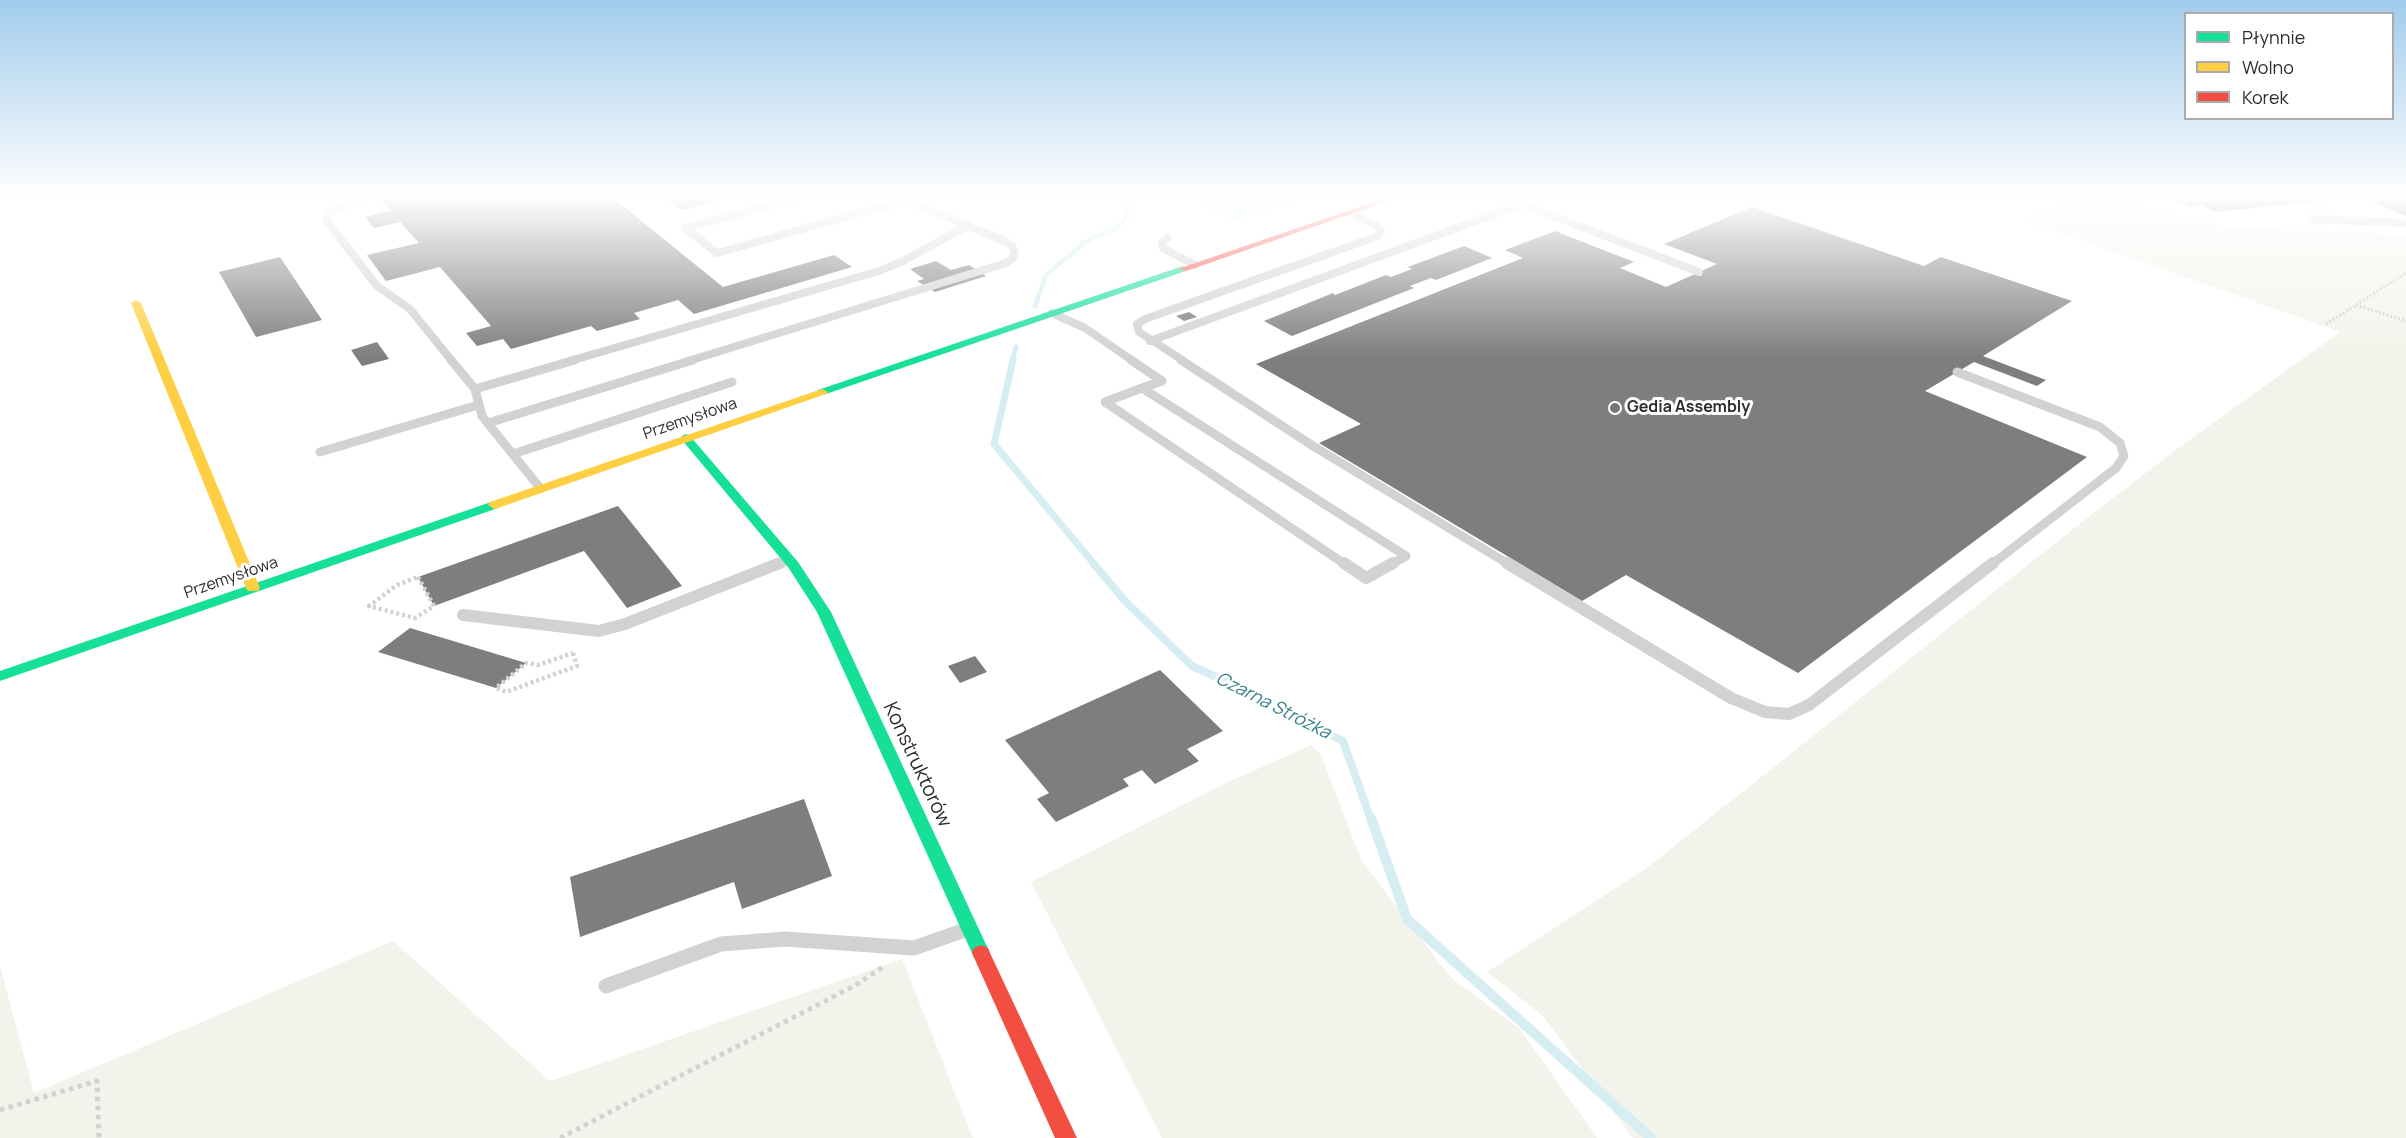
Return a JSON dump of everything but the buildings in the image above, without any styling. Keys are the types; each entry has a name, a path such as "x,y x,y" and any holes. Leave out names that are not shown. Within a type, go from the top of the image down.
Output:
{"street":[{"name":"Przemysłowa","path":"0,676 540,488 1236,251"},
{"path":"136,303 253,588"},
{"name":"Konstruktorów","path":"686,438 789,560 824,612 1066,1138"}],"lane":[{"path":"350,251 377,286 410,309 475,389 478,405 488,423 540,488"},
{"path":"475,389 879,271 921,251"},
{"path":"488,423 954,279 1012,259 1014,251"},
{"path":"1169,251 1195,265"},
{"path":"1336,251 1145,319 1137,324 1139,332 1313,446 1731,698 1766,712 1789,714 1809,705 2116,468 2124,456 2120,443 2100,428 1957,372"},
{"path":"1150,341 1394,251"},
{"path":"1645,251 1699,272"},
{"path":"1052,314 1085,328 1162,381 1142,388 1105,402 1366,578 1406,556 1142,388"},
{"path":"513,454 732,382"},
{"path":"320,452 478,405"},
{"path":"463,615 599,632 789,560"},
{"path":"606,986 721,944 786,939 914,948 970,928"}],"path":[{"path":"2326,324 2406,273"},
{"path":"2356,305 2406,321"},
{"path":"418,577 434,606 415,618 369,606 397,585 418,577"},
{"path":"573,653 577,666 506,692 496,688 526,663 538,665 573,653"},
{"path":"560,1138 854,986 914,948"},
{"path":"0,1110 97,1081 99,1138"}],"shaded area":[{"path":"2112,251 2406,251 2406,1138 1633,1138 1543,1016 1487,972 1648,867 2092,514 2181,446 2340,332"},
{"path":"1311,745 1321,755 1361,860 1451,978 1519,1028 1597,1138 1162,1138 1031,882 1224,784"},
{"path":"393,941 550,1081 902,959 973,1138 0,1138 0,966 34,1093"}],"waterway":[{"name":"Czarna Stróżka","path":"1035,306 1046,275 1074,251"},
{"name":"Czarna Stróżka","path":"1012,361 1016,347"},
{"name":"Czarna Stróżka","path":"1013,360 994,444 1095,565"},
{"name":"Czarna Stróżka","path":"1093,563 1125,601 1192,666 1260,697 1343,741 1371,820"},
{"name":"Czarna Stróżka","path":"1371,818 1407,919 1651,1138"}],"traffic: fast":[{"path":"822,392 1183,269"},
{"path":"686,438 793,565 824,612 981,953"},
{"path":"0,676 494,505"}],"traffic: slow":[{"path":"136,303 253,588"},
{"path":"494,505 822,392"}],"traffic: jam":[{"path":"1183,269 1236,251"},
{"path":"981,953 1066,1138"}],"place":[{"name":"Gedia Assembly","path":"1615,408"}]}
